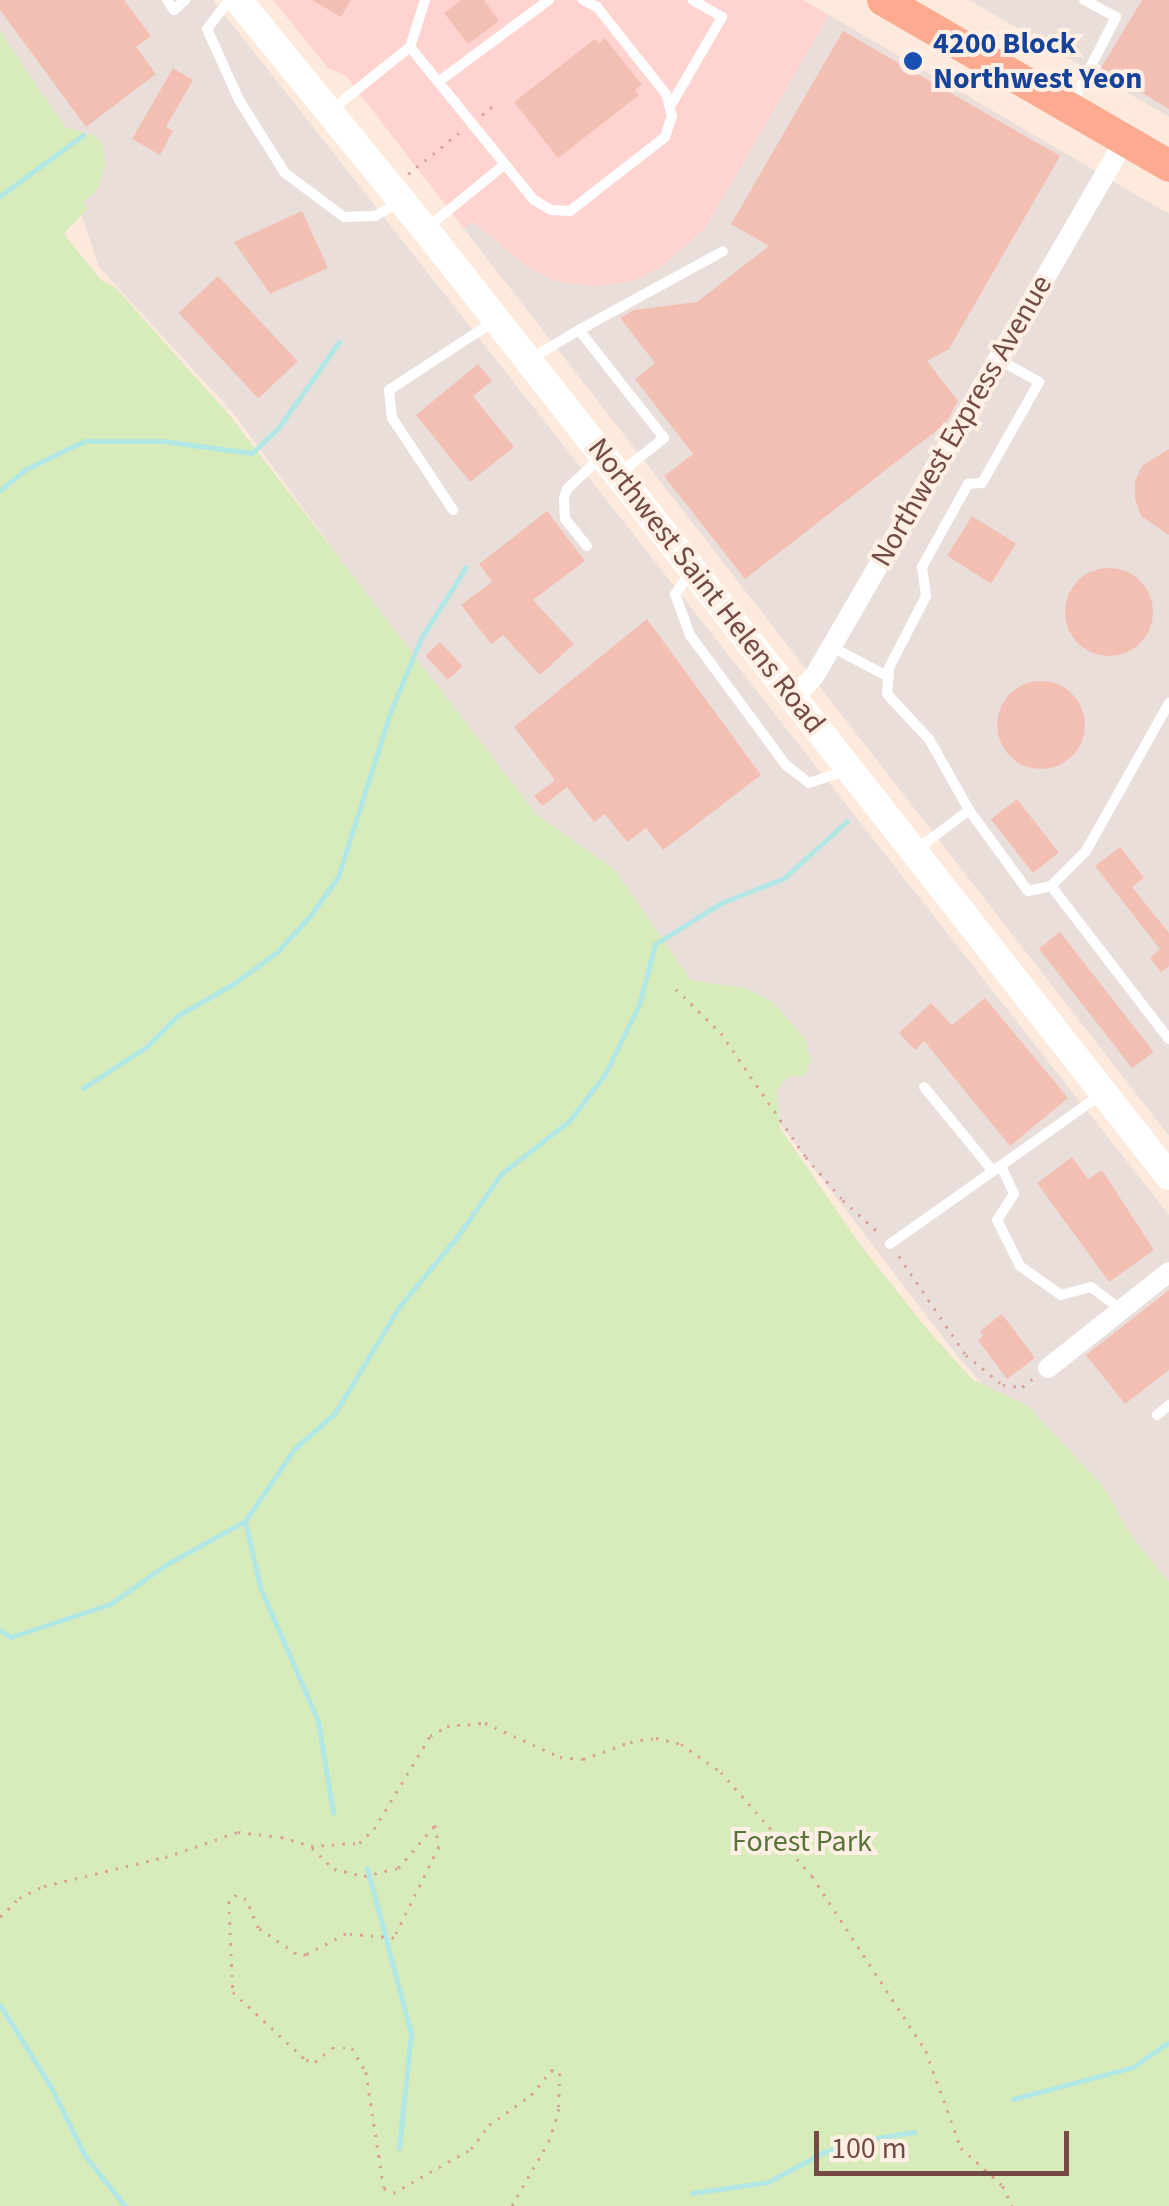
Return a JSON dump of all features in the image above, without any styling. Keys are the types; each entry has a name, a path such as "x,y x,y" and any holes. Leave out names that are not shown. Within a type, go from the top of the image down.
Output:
{"highway":[{"path":"883,0 1169,166"}],"main road":[{"name":"Northwest Saint Helens Road","path":"238,0 425,229 1169,1176"}],"street":[{"name":"Northwest Express Avenue","path":"794,698 814,676 1125,140"},
{"path":"1048,1368 1169,1272"}],"lane":[{"path":"167,0 174,10 185,0"},
{"path":"229,0 207,28 239,100 285,173 344,217 375,216 396,194"},
{"path":"330,112 410,47 425,0"},
{"path":"438,82 550,0"},
{"path":"583,0 597,7 671,105"},
{"path":"410,47 542,206 570,212 666,137 671,105 722,17 692,0"},
{"path":"1069,108 1116,17 1084,0"},
{"path":"425,229 505,164"},
{"path":"528,360 723,251"},
{"path":"452,510 392,418 389,390 496,320"},
{"path":"580,330 664,438 567,488 565,519 587,546"},
{"path":"998,359 1039,382 982,483 968,484 922,567 926,596 888,677 888,694 930,739 969,810 1028,891 1050,886 1086,851 1169,703"},
{"path":"692,569 675,594 690,635 786,765 809,782 850,769"},
{"path":"831,646 888,677"},
{"path":"914,851 969,810"},
{"path":"1050,886 1169,1040"},
{"path":"924,1087 997,1168 1014,1194 997,1220 1020,1266 1061,1295 1091,1287 1120,1310"},
{"path":"890,1244 1104,1092"},
{"path":"1157,1415 1169,1406"}],"path":[{"path":"396,194 498,102"},
{"path":"676,989 721,1033 830,1186 890,1244 922,1286 946,1331 1003,1385 1022,1387 1048,1368"},
{"path":"0,1918 19,1898 44,1886 165,1857 238,1832 311,1846 359,1843 374,1829 430,1736 446,1726 485,1722 560,1757 583,1759 630,1742 656,1738 680,1744 721,1772 812,1876 926,2051 960,2148 1002,2186 1012,2206"},
{"path":"311,1846 334,1869 364,1876 398,1868 436,1825 438,1848 394,1938 346,1934 313,1952 296,1954 258,1928 246,1900 238,1895 229,1902 233,1992 306,2060 315,2062 345,2045 352,2048 366,2072 384,2188 393,2193 451,2156 472,2149 489,2125 531,2095 551,2070 560,2073 559,2109 550,2140 512,2206"}],"shaded area":[{"path":"0,0 213,0 1169,1215 1169,1599 955,1353 774,1116 487,759 234,414 99,267 57,144 0,45"},
{"path":"273,0 803,0 829,15 705,229 660,268 634,281 596,287 554,281 526,266 473,223 464,229 346,76 328,68"},
{"path":"969,0 1169,0 1169,117"},
{"path":"829,15 1169,214 1169,1136 464,229 473,222 526,266 555,281 596,287 634,281 660,268 705,229"}],"green space":[{"name":"Forest Park","path":"0,31 65,127 95,136 103,144 106,166 96,192 83,202 88,208 64,234 101,280 115,287 231,417 537,815 614,869 691,980 746,988 774,1003 805,1039 811,1060 805,1076 788,1077 777,1090 780,1128 859,1243 927,1329 972,1379 1028,1406 1102,1485 1133,1538 1169,1582 1169,2206 0,2206"}],"building":[{"path":"0,0 124,0 151,36 136,47 156,74 86,127 0,10"},
{"path":"312,0 351,0 341,17"},
{"path":"461,0 484,0 499,21 468,44 444,13"},
{"path":"1142,0 1169,0 1169,109 1101,68"},
{"path":"843,31 1060,156 949,349 927,361 958,401 945,424 745,579 664,476 693,454 635,379 655,363 620,318 634,310 697,302 769,246 731,224"},
{"path":"605,38 642,85 635,90 639,95 558,158 514,102 595,39 599,44"},
{"path":"173,68 193,80 166,127 173,131 160,155 132,139"},
{"path":"302,211 328,268 270,294 234,242"},
{"path":"218,276 298,362 258,398 179,313"},
{"path":"478,364 492,381 473,396 514,447 470,482 416,415"},
{"path":"1169,449 1169,535 1141,516 1135,482 1142,466"},
{"path":"547,511 585,561 533,600 574,644 540,675 503,635 491,644 461,605 492,582 479,564"},
{"path":"972,516 1016,544 991,583 947,556"},
{"path":"1109,568 1126,571 1140,581 1150,595 1150,629 1140,643 1126,653 1109,656 1092,653 1078,643 1068,629 1065,612 1068,595 1078,581 1092,571"},
{"path":"647,619 761,775 663,850 646,828 627,842 605,814 594,822 567,787 542,806 534,796 555,780 514,727"},
{"path":"440,642 463,666 448,680 425,656"},
{"path":"1041,681 1058,684 1072,694 1082,708 1082,742 1072,756 1058,766 1041,769 1024,766 1010,756 1000,742 997,725 1000,708 1010,694 1024,684"},
{"path":"1017,799 1059,853 1033,873 991,819"},
{"path":"1120,847 1144,878 1132,887 1169,933 1169,966 1161,972 1150,958 1160,949 1095,866"},
{"path":"1060,932 1154,1052 1132,1068 1039,949"},
{"path":"985,998 1068,1098 1010,1146 924,1041 915,1050 899,1033 931,1003 952,1025"},
{"path":"1072,1157 1088,1179 1102,1170 1154,1250 1109,1282 1037,1183"},
{"path":"1169,1290 1169,1370 1125,1404 1086,1355"},
{"path":"1002,1314 1035,1358 1007,1379 978,1340 983,1336 980,1331"}],"waterway":[{"path":"0,196 83,135"},
{"path":"0,490 26,469 84,441 162,441 252,453 279,427 339,342"},
{"path":"83,1088 146,1047 177,1016 233,984 277,952 309,917 338,877 390,713 421,638 466,567"},
{"path":"0,1630 11,1637 110,1604 167,1564 245,1521 295,1448 335,1413 399,1307 457,1237 501,1174 569,1121 605,1074 639,1005 655,944 721,903 784,878 847,821"},
{"path":"245,1521 260,1587 318,1721 333,1813"},
{"path":"367,1868 411,2033 399,2148"},
{"path":"0,2005 51,2087 85,2156 125,2206"},
{"path":"1013,2099 1133,2067 1169,2042"},
{"path":"692,2193 768,2182 822,2153 864,2140 914,2132"}],"place":[{"name":"4200 Block Northwest Yeon","path":"913,61"}]}
